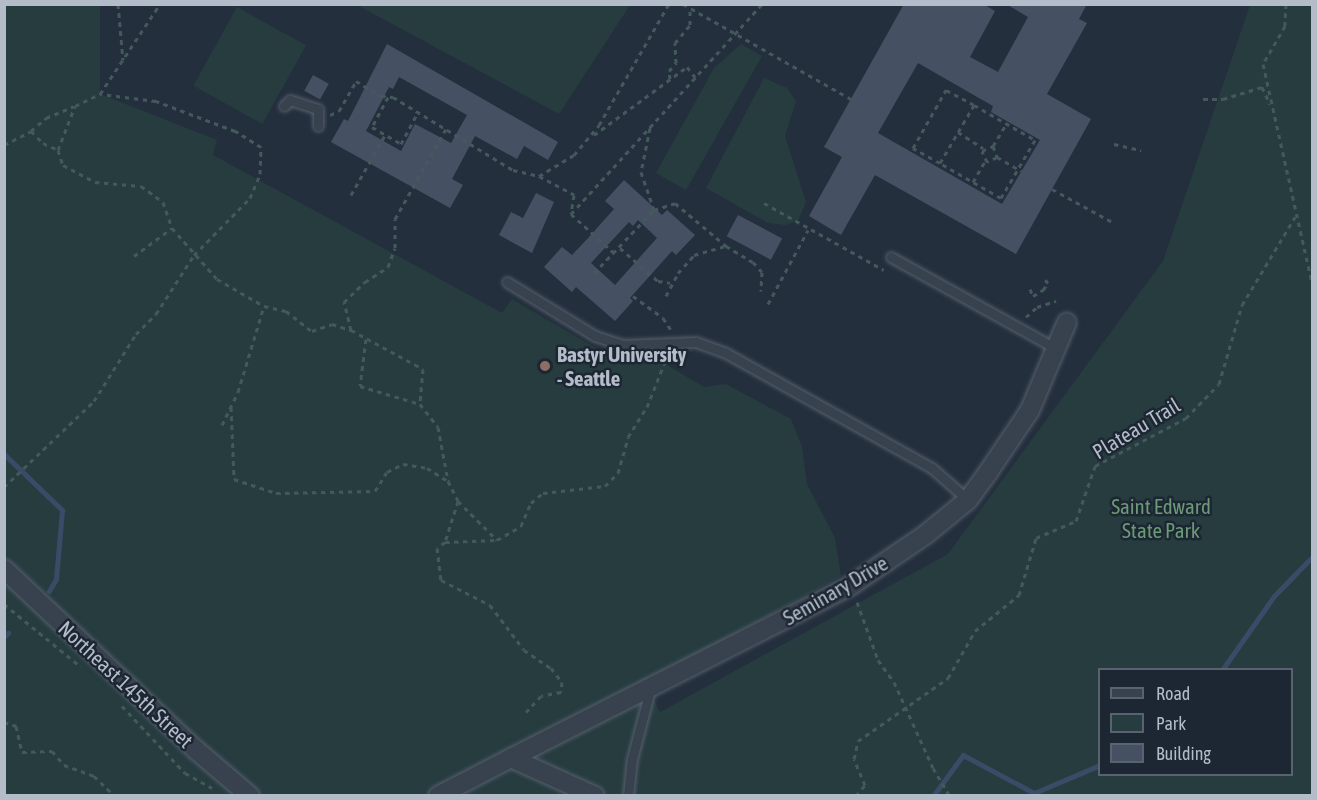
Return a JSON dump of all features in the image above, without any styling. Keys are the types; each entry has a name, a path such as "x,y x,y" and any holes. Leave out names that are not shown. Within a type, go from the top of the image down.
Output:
{"street":[{"name":"Seminary Drive","path":"511,758 650,690 850,586 968,500 1030,410 1067,322"},
{"name":"Northeast 145th Street","path":"4,568 196,750 250,795"},
{"path":"438,795 511,758 595,795"}],"lane":[{"path":"284,106 290,100 303,102 318,109 319,122"},
{"path":"891,257 1055,348"},
{"path":"507,282 595,336 622,345 696,342 726,353 932,468 968,500"},
{"path":"628,795 632,759 650,690"}],"path":[{"path":"118,4 123,60"},
{"path":"4,145 31,130 46,118 100,94 160,4"},
{"path":"586,142 669,4"},
{"path":"683,4 851,99"},
{"path":"571,214 762,4"},
{"path":"1286,4 1285,26 1263,64 1295,217 1312,283"},
{"path":"670,79 669,71 676,63 675,43 690,25 690,9"},
{"path":"539,176 555,168 606,124 687,68 694,77"},
{"path":"1266,76 1262,87 1273,111"},
{"path":"319,122 339,111 356,81 418,112 513,170 539,176 574,195 571,214"},
{"path":"1203,99 1223,99 1262,87"},
{"path":"946,90 1006,124 1035,140 1001,198 913,148 946,90"},
{"path":"4,487 94,401 136,334 156,314 194,255 250,198 260,174 261,147 235,130 156,101 100,94"},
{"path":"388,97 372,127 401,144 418,112"},
{"path":"940,163 974,105"},
{"path":"57,150 75,106"},
{"path":"958,132 984,148 993,146 1006,124"},
{"path":"650,127 641,172 654,210"},
{"path":"351,330 344,302 365,282 388,267 395,248 395,219 446,129"},
{"path":"31,130 43,143 57,150 63,165 95,182 141,186 163,202 172,228 217,279 264,306 286,311 312,331 332,324 351,330 423,369 420,404"},
{"path":"351,195 385,135"},
{"path":"1114,144 1141,150"},
{"path":"993,146 997,157 1019,170"},
{"path":"984,148 981,155 985,161"},
{"path":"973,182 985,161 997,157"},
{"path":"1052,189 1114,223"},
{"path":"594,273 654,210 668,203 682,206 726,246 762,272 761,291"},
{"path":"764,203 808,230 884,270"},
{"path":"571,214 614,253"},
{"name":"Plateau Trail","path":"856,795 865,785 854,759 858,741 948,678 975,631 1019,595 1036,538 1076,521 1095,466 1186,418 1219,384 1242,305 1295,217"},
{"path":"134,256 172,228"},
{"path":"768,304 808,230"},
{"path":"620,248 658,281 668,285 694,255 726,246"},
{"path":"1030,289 1033,296 1043,290 1048,283 1043,277"},
{"path":"666,296 674,280"},
{"path":"526,712 542,696 561,692 562,682 550,668 524,650 490,605 441,580 437,548 445,542 497,540 521,526 531,503 543,493 605,486 618,473 628,437 659,382 671,342 667,321 633,296"},
{"path":"1026,317 1037,307 1056,301"},
{"path":"222,425 258,335 264,306"},
{"path":"366,339 360,386 420,404 438,427 448,481 458,501 497,540"},
{"path":"231,407 234,479 245,483 276,493 375,490 387,472 403,464 427,468 448,481"},
{"path":"445,542 458,501"},
{"path":"850,586 865,632 894,682 905,710 950,795"},
{"path":"4,603 85,670"},
{"path":"117,701 185,774 216,790"},
{"path":"4,722 16,726 22,752 52,751 64,765 94,776 115,795"}],"green space":[{"name":"Saint Edward State Park","path":"5,5 100,5 100,94 217,140 213,155 502,313 512,299 611,357 657,359 704,387 726,384 791,419 802,447 807,484 835,538 841,576 645,683 660,712 948,554 1163,261 1250,5 1312,5 1312,795 5,796"},
{"path":"357,5 630,5 559,114"},
{"path":"237,7 306,45 262,124 193,86"},
{"path":"741,44 762,56 686,190 656,173 714,68"},
{"path":"764,78 787,88 796,101 785,136 806,202 798,221 785,225 768,223 706,188"}],"building":[{"path":"904,4 983,4 995,11 970,57 998,72 1028,17 1006,4 1087,4 1079,19 1087,23 1047,94 1091,119 1016,254 875,175 841,235 809,216 842,157 824,147","holes":["918,63 993,106 991,112 1040,140 1002,204 878,133"]},
{"path":"387,44 558,142 548,160 524,146 517,159 475,136 452,179 463,185 450,208 331,142 344,119 348,121","holes":["399,77 467,115 451,143 415,124 401,151 366,131 389,87 393,89"]},
{"path":"313,75 329,84 320,99 304,91"},
{"path":"624,180 662,215 667,210 695,235 676,255 672,251 630,298 633,301 615,321 576,287 572,292 544,267 562,247 572,255 590,236 614,209 605,201","holes":["638,220 657,238 615,285 591,263 629,222 633,226"]},
{"path":"536,193 554,202 532,253 499,235 511,212 523,218"},
{"path":"738,215 782,238 771,260 727,236"}],"waterway":[{"path":"4,454 62,510 56,579 49,591"},
{"path":"1223,668 1274,596 1312,557"},
{"path":"4,637 8,633"},
{"path":"933,796 963,755 1034,793 1098,766"}],"place":[{"name":"Bastyr University - Seattle","path":"545,366"}]}
